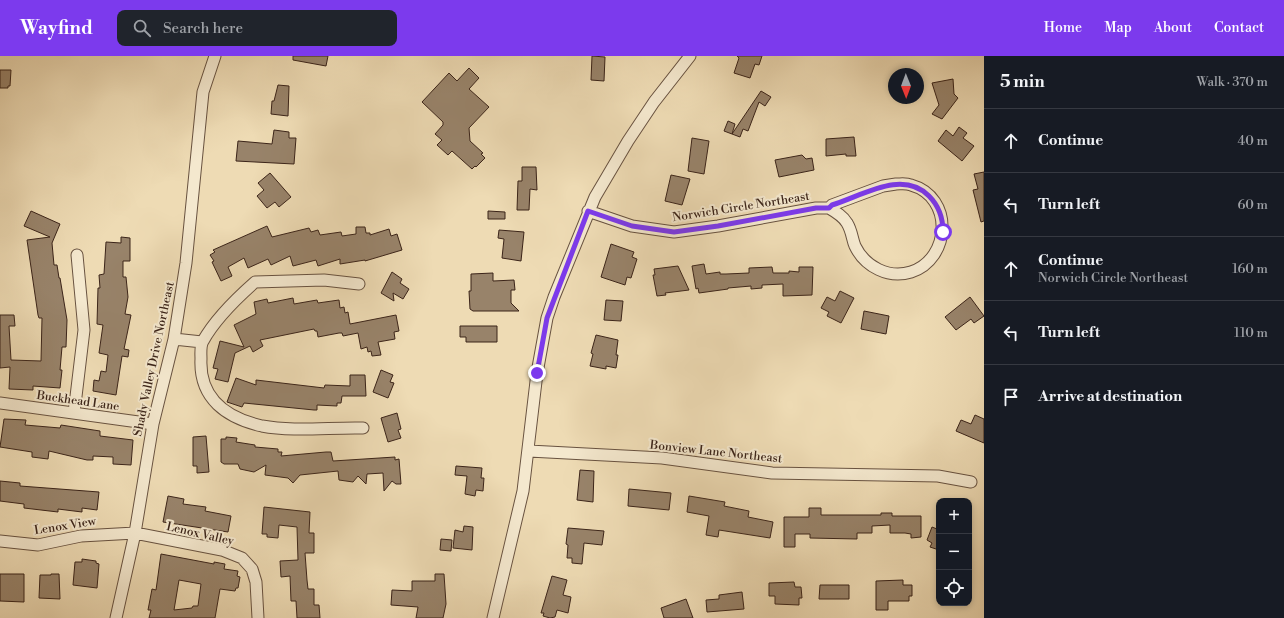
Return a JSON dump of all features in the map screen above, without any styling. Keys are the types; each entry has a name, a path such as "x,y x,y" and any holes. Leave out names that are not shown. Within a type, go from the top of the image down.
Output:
{"street":[{"name":"Shady Valley Drive Northeast","path":"116,618 134,533 153,424 174,339 186,263 203,92 215,56"},
{"path":"493,618 522,498 529,451 537,373 547,318 588,211 628,141 654,102 690,56"},
{"path":"910,184 926,193 937,206 943,223 941,241 933,257 920,268 902,274 885,272 872,267 863,258 855,246 847,222 840,214 829,208 832,205 883,186 910,184"},
{"name":"Norwich Circle Northeast","path":"588,211 632,226 674,232 718,226 816,208 829,208"},
{"path":"74,413 84,330 77,255"},
{"path":"359,284 324,280 255,282 233,302 202,342 201,366 205,388 218,407 234,416 263,426 293,428 363,428"},
{"path":"174,339 202,342"},
{"name":"Buckhead Lane","path":"0,403 153,424"},
{"name":"Bonview Lane Northeast","path":"529,451 662,458 772,473 938,476 971,482"},
{"name":"Lenox View","path":"0,541 38,545 81,536 134,533"},
{"name":"Lenox Valley","path":"134,533 222,550 242,558 252,569 256,582 258,618"}],"building":[{"path":"293,56 328,56 326,66 293,60"},
{"path":"592,56 605,57 604,81 591,80"},
{"path":"737,56 762,56 759,65 755,64 750,78 734,73 739,58"},
{"path":"469,68 479,78 469,89 489,107 469,128 470,141 483,153 481,154 485,158 472,169 452,151 448,155 437,145 442,140 435,134 443,125 443,122 422,102 449,73 457,81"},
{"path":"0,70 11,70 10,86 8,86 8,88 0,88"},
{"path":"953,79 954,94 958,98 942,119 932,114 939,105 932,83"},
{"path":"278,85 289,86 288,116 271,114 272,101 274,101"},
{"path":"761,91 771,97 765,106 759,102 748,131 743,129 740,137 732,134"},
{"path":"728,121 735,124 732,134 724,131"},
{"path":"959,127 967,133 963,138 974,146 962,161 938,141 946,130 953,136"},
{"path":"274,130 289,132 289,138 296,138 294,164 236,161 238,141 272,144"},
{"path":"854,137 856,156 846,156 846,154 826,156 826,139"},
{"path":"692,138 709,141 704,174 688,171"},
{"path":"802,155 806,159 812,158 814,170 779,177 775,160"},
{"path":"522,167 536,167 537,190 530,189 529,210 517,210 518,181 522,181"},
{"path":"984,172 984,221 981,222 973,190 978,189 974,174"},
{"path":"270,173 291,197 279,207 275,202 267,208 257,196 264,190 258,183"},
{"path":"671,175 690,179 682,205 665,201"},
{"path":"31,211 60,224 52,243 54,265 57,265 67,320 66,347 62,347 60,388 33,386 33,390 9,389 10,367 0,368 0,315 14,315 15,326 9,326 11,360 41,361 42,318 39,318 38,315 27,240 50,237 24,226"},
{"path":"488,211 505,212 505,219 488,219"},
{"path":"267,226 272,237 309,228 311,232 318,230 320,235 341,232 342,236 356,234 356,227 365,227 366,233 370,233 370,235 389,229 391,236 397,234 402,250 365,261 340,264 340,259 318,266 316,260 293,266 290,256 271,265 268,259 248,268 244,258 228,267 232,276 221,281 212,262 214,261 210,255 215,252 213,250"},
{"path":"499,230 524,232 521,261 502,258 504,239 498,238"},
{"path":"121,237 130,238 130,261 123,261 123,277 126,277 128,297 125,314 131,315 124,349 129,350 128,357 122,356 116,395 93,391 94,380 99,381 101,371 106,372 108,355 99,353 103,325 97,324 98,288 100,288 99,275 104,274 106,242 121,243"},
{"path":"611,244 634,252 632,257 637,259 631,278 627,277 625,285 601,277"},
{"path":"704,264 706,274 720,272 720,274 749,273 749,268 772,267 773,273 789,273 789,271 799,272 799,267 813,267 812,295 783,296 783,284 762,285 762,288 751,289 751,286 728,288 699,293 698,288 696,289 692,266"},
{"path":"678,266 689,290 665,293 666,295 657,296 653,275 655,275 654,269"},
{"path":"392,272 402,279 400,283 409,289 403,299 393,293 394,301 381,293"},
{"path":"493,273 493,281 514,280 515,290 511,290 511,303 519,311 473,311 470,309 469,291 471,291 471,274"},
{"path":"840,291 854,298 841,323 827,316 829,312 821,308 827,297 835,301"},
{"path":"970,297 984,316 974,323 971,319 956,330 945,317"},
{"path":"293,298 294,304 317,300 318,303 339,300 340,308 344,307 345,313 348,312 350,324 396,315 399,331 394,332 395,339 378,342 381,355 372,356 371,351 368,352 367,347 361,349 358,333 343,336 342,333 339,333 318,337 317,331 314,329 260,340 263,346 253,352 250,346 235,353 228,382 215,379 218,369 213,368 220,341 244,347 234,325 256,314 254,302 267,299 268,303"},
{"path":"606,300 623,301 621,321 604,320"},
{"path":"864,311 889,316 886,334 861,329"},
{"path":"460,326 497,326 497,342 466,342 466,337 460,337"},
{"path":"596,335 618,340 616,368 606,366 606,369 590,366 593,354 591,353"},
{"path":"381,370 393,375 390,382 394,383 388,398 373,392"},
{"path":"350,375 365,375 366,396 342,396 341,403 337,403 337,406 317,405 317,410 314,410 244,403 242,407 227,402 236,378 256,385 256,380 324,388 325,385 350,386"},
{"path":"397,413 401,429 398,430 401,438 388,442 381,418"},
{"path":"975,415 984,419 984,443 956,431 961,420 971,424"},
{"path":"4,419 26,420 25,425 60,428 61,425 100,431 100,436 133,440 131,465 113,464 113,457 93,456 93,460 87,460 49,451 48,459 32,457 32,452 0,447"},
{"path":"206,436 209,472 197,473 197,466 193,466 193,437"},
{"path":"226,437 237,438 236,442 255,445 255,447 278,449 278,452 282,452 281,456 331,452 333,461 395,457 395,460 399,459 401,484 396,484 392,481 384,491 383,473 367,474 366,484 358,476 353,482 339,480 338,471 300,475 293,483 288,478 265,475 266,465 254,472 240,469 238,464 224,464 221,462 221,439 226,439"},
{"path":"456,466 482,468 481,478 484,478 483,491 476,490 475,496 465,494 467,476 455,475"},
{"path":"580,470 594,471 593,502 577,500"},
{"path":"0,481 20,483 20,486 99,492 97,510 82,508 82,512 58,509 58,512 24,508 24,504 0,501"},
{"path":"629,489 671,493 669,510 628,506"},
{"path":"168,496 184,499 183,504 206,507 205,511 231,516 228,532 163,522"},
{"path":"689,496 725,502 724,506 749,511 748,517 773,522 770,538 719,530 718,537 706,535 709,516 687,512"},
{"path":"264,507 310,512 309,533 314,533 314,553 305,553 307,580 308,589 314,589 314,605 319,605 320,618 297,618 296,601 291,601 290,576 281,577 280,561 298,560 297,527 279,525 278,538 267,537 267,534 262,534"},
{"path":"809,508 821,508 821,515 881,515 881,513 892,513 892,516 921,516 921,537 911,538 911,534 890,533 890,525 872,526 872,533 857,533 857,539 810,538 810,534 795,534 795,547 784,547 784,517 809,517"},
{"path":"464,526 473,527 472,550 453,548 455,530 463,532"},
{"path":"932,527 936,529 936,549 930,547 932,543 927,540"},
{"path":"568,528 604,531 602,545 584,543 582,564 572,563 572,558 567,558 568,545 566,544"},
{"path":"441,539 452,540 451,551 440,550"},
{"path":"161,554 214,564 214,562 225,564 224,569 238,571 237,576 240,577 238,588 236,588 235,591 220,589 215,618 149,618 151,610 148,610 152,589 156,590","holes":["179,580 201,584 198,606 174,610"]},
{"path":"82,559 96,561 96,563 99,564 97,588 73,585 75,562 82,562"},
{"path":"0,574 24,574 24,602 0,601"},
{"path":"59,574 60,599 39,598 40,575"},
{"path":"435,574 444,574 446,604 443,618 416,618 418,607 391,605 392,590 412,591 412,581 435,581"},
{"path":"552,576 567,580 563,595 571,597 568,613 557,610 555,617 550,618 543,616 544,613 541,613"},
{"path":"903,580 903,585 912,585 912,596 909,596 909,601 888,601 888,610 876,610 876,581"},
{"path":"794,582 795,587 801,587 802,598 799,598 799,605 775,604 775,596 769,596 769,583"},
{"path":"820,585 849,585 849,599 819,599"},
{"path":"742,592 744,609 707,612 706,600 719,599 719,595"},
{"path":"686,599 693,618 664,618 661,608"}],"route":[{"path":"537,373 547,318 588,211 632,226 661,232 674,232 718,226 816,208 829,208 832,205 852,199 883,186 910,184 918,187 932,198 941,214 943,232"}]}
